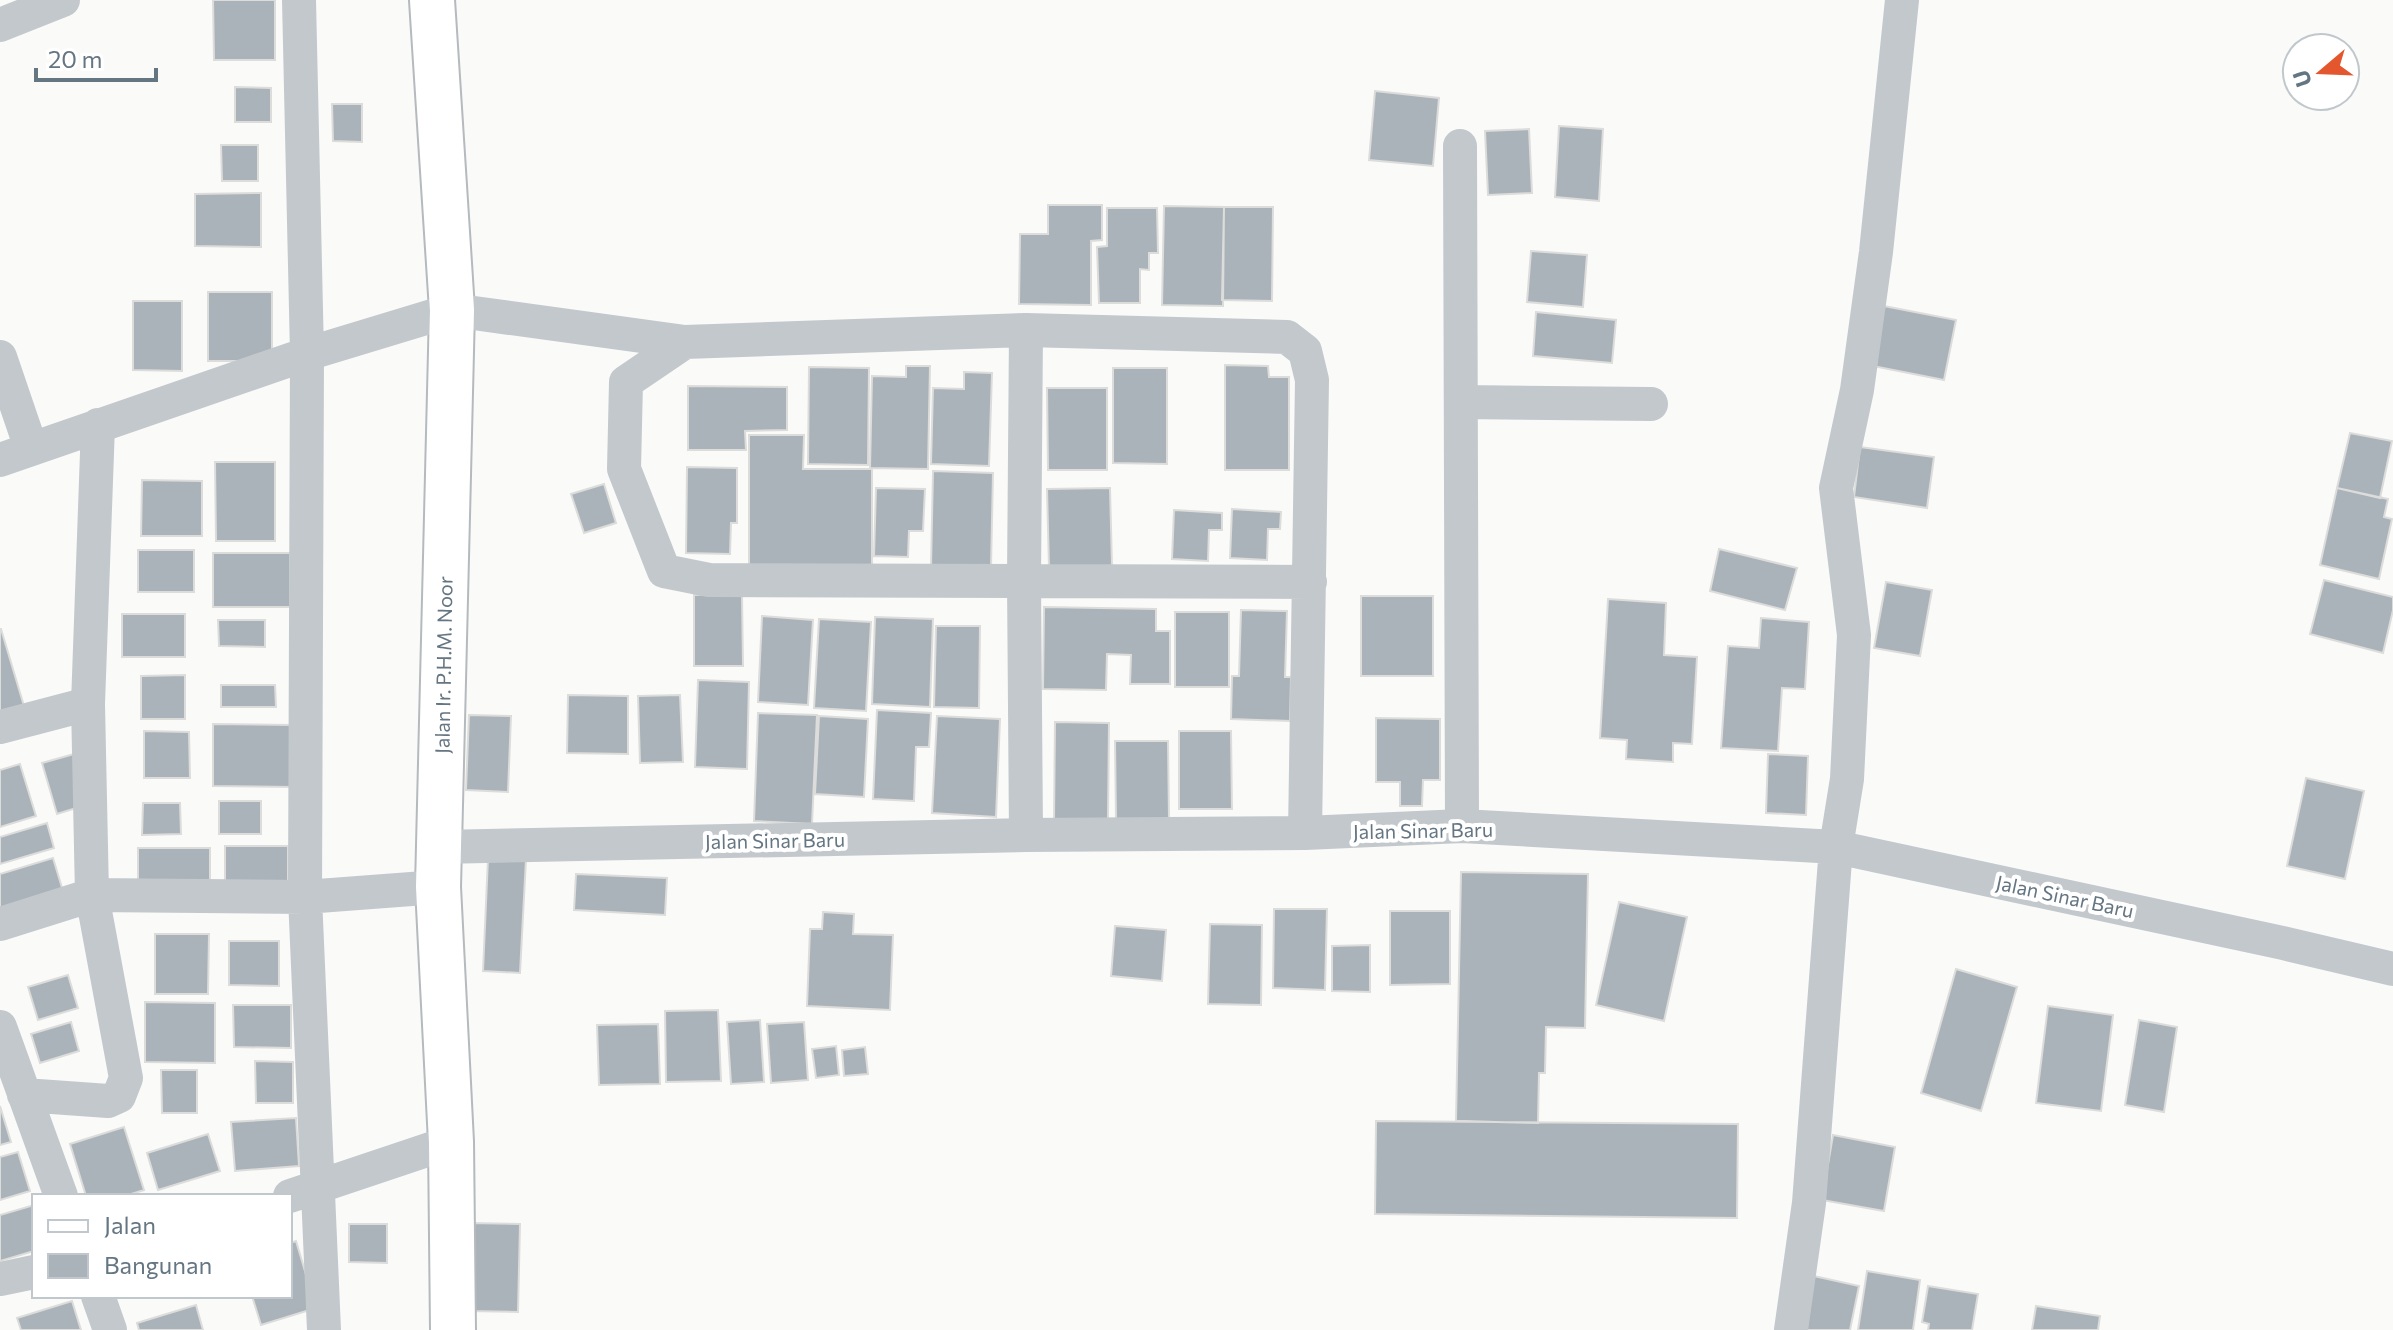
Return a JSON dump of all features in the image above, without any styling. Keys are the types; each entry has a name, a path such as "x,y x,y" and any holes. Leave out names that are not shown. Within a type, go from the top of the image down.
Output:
{"main road":[{"name":"Jalan Ir. P.H.M. Noor","path":"432,0 452,310 439,867 451,1142 453,1330"}],"street":[{"path":"0,25 63,0"},
{"path":"299,0 307,354 304,1192 324,1330"},
{"path":"1791,1330 1809,1203 1836,847 1847,779 1854,635 1836,488 1857,390 1876,252 1902,0"},
{"path":"1460,146 1462,826"},
{"path":"0,357 15,454 307,354 452,310 685,342 1026,330 1287,337 1305,351 1312,380 1305,833"},
{"path":"1026,330 1026,835"},
{"path":"685,342 626,382 624,469 664,571 709,580 1310,582"},
{"path":"1462,402 1651,404"},
{"path":"24,1095 108,1101 119,1096 126,1078 92,895 88,704 98,425"},
{"path":"0,727 88,704"},
{"name":"Jalan Sinar Baru","path":"0,924 92,895 305,897 439,867 1026,835 1305,833 1462,826 1836,847 2268,939 2393,969"},
{"path":"0,1027 60,1194"},
{"path":"304,1192 451,1142"},
{"path":"0,1279 32,1272"},
{"path":"99,1298 110,1330"}],"building":[{"path":"213,0 275,0 275,60 214,60"},
{"path":"235,87 271,88 271,122 235,122"},
{"path":"1375,91 1439,98 1433,166 1369,160"},
{"path":"332,104 362,104 362,142 333,141"},
{"path":"1559,126 1603,129 1599,201 1555,197"},
{"path":"1529,129 1532,193 1488,195 1485,131"},
{"path":"221,145 258,145 258,181 222,181"},
{"path":"261,193 261,247 195,246 195,194"},
{"path":"1048,205 1102,205 1102,240 1091,241 1091,305 1019,304 1020,234 1048,234"},
{"path":"1164,206 1224,207 1223,306 1162,305"},
{"path":"1224,207 1273,207 1272,301 1222,300"},
{"path":"1107,208 1157,208 1158,253 1149,253 1149,270 1140,269 1140,303 1099,303 1097,247 1107,246"},
{"path":"1531,251 1587,255 1583,307 1527,302"},
{"path":"208,292 272,292 272,361 208,361"},
{"path":"133,301 182,301 182,371 133,370"},
{"path":"1884,306 1956,320 1944,380 1873,366"},
{"path":"1536,312 1616,320 1612,363 1533,356"},
{"path":"1225,365 1268,366 1269,377 1289,377 1289,470 1225,470"},
{"path":"906,366 930,366 928,469 870,468 872,376 906,377"},
{"path":"809,367 869,368 868,465 808,464"},
{"path":"1113,368 1167,368 1167,464 1113,463"},
{"path":"964,372 992,373 989,466 931,464 933,388 964,389"},
{"path":"688,386 787,387 787,430 745,431 746,450 688,450"},
{"path":"1047,388 1107,388 1107,470 1048,470"},
{"path":"2350,433 2392,441 2380,498 2337,488"},
{"path":"749,435 804,435 803,469 872,469 872,572 749,572"},
{"path":"1860,447 1934,457 1927,508 1854,497"},
{"path":"215,462 275,462 275,541 216,541"},
{"path":"687,467 737,468 737,523 731,523 730,554 686,553"},
{"path":"933,471 993,473 991,568 931,567"},
{"path":"142,480 202,481 202,536 141,536"},
{"path":"604,484 616,523 584,533 571,494"},
{"path":"876,488 925,489 923,531 909,531 908,557 874,556"},
{"path":"1110,488 1112,566 1049,568 1047,489"},
{"path":"2337,488 2388,499 2384,517 2392,519 2379,579 2320,565"},
{"path":"1232,509 1281,512 1280,529 1268,529 1267,560 1230,558"},
{"path":"1174,510 1222,513 1222,530 1209,530 1208,561 1172,559"},
{"path":"1719,549 1797,568 1785,610 1710,591"},
{"path":"138,550 194,550 194,592 138,592"},
{"path":"213,553 290,553 290,607 213,607"},
{"path":"2324,580 2393,597 2383,653 2310,634"},
{"path":"1886,582 1932,590 1920,656 1874,648"},
{"path":"742,594 743,666 694,666 694,595"},
{"path":"1361,596 1433,596 1433,676 1361,676"},
{"path":"1608,599 1666,603 1664,655 1697,657 1692,744 1673,743 1673,762 1626,759 1627,740 1600,738"},
{"path":"1044,607 1156,609 1156,631 1170,631 1170,684 1130,684 1131,655 1107,654 1106,690 1043,689"},
{"path":"1241,610 1287,611 1285,677 1291,677 1290,721 1231,719 1232,676 1239,676"},
{"path":"1175,612 1229,612 1229,687 1175,687"},
{"path":"122,614 185,614 185,657 122,657"},
{"path":"762,616 813,620 808,705 758,702"},
{"path":"875,617 933,619 930,707 872,704"},
{"path":"1761,618 1809,622 1805,689 1782,688 1778,751 1721,748 1728,646 1759,648"},
{"path":"819,619 871,622 866,711 814,708"},
{"path":"218,620 265,620 265,647 219,646"},
{"path":"936,626 980,626 979,708 934,707"},
{"path":"0,629 24,706 0,713"},
{"path":"185,675 185,719 141,719 141,676"},
{"path":"698,680 749,682 747,769 695,767"},
{"path":"221,685 275,685 276,707 221,707"},
{"path":"568,695 628,696 628,754 567,753"},
{"path":"680,695 683,762 640,763 638,696"},
{"path":"877,710 931,713 929,747 916,747 914,801 873,799"},
{"path":"758,713 817,715 812,824 754,821"},
{"path":"469,715 511,716 508,792 466,790"},
{"path":"819,716 868,719 864,797 815,794"},
{"path":"937,716 1000,719 996,817 932,813"},
{"path":"1376,718 1440,719 1440,780 1423,780 1422,806 1400,806 1400,782 1376,782"},
{"path":"1055,722 1109,723 1108,819 1054,819"},
{"path":"213,724 292,725 293,787 213,786"},
{"path":"144,731 189,732 190,778 144,778"},
{"path":"1179,731 1231,731 1232,809 1179,809"},
{"path":"1115,741 1168,741 1169,819 1116,820"},
{"path":"74,754 89,804 57,814 42,763"},
{"path":"1768,754 1808,756 1806,815 1766,813"},
{"path":"20,764 36,816 0,827 0,770"},
{"path":"2306,778 2364,791 2345,879 2287,866"},
{"path":"219,801 261,801 261,834 219,834"},
{"path":"143,803 180,803 181,834 142,835"},
{"path":"47,823 54,848 0,864 0,837"},
{"path":"225,846 288,846 288,886 225,886"},
{"path":"138,848 210,848 210,880 138,880"},
{"path":"53,858 63,891 0,910 0,874"},
{"path":"488,858 526,859 520,973 483,971"},
{"path":"1461,872 1588,874 1585,1028 1546,1027 1545,1073 1539,1073 1538,1123 1456,1121"},
{"path":"576,874 667,878 665,915 574,910"},
{"path":"1619,902 1687,917 1664,1021 1596,1005"},
{"path":"1274,909 1327,909 1325,990 1273,988"},
{"path":"1390,911 1450,911 1450,984 1390,985"},
{"path":"823,912 854,914 853,934 893,935 890,1010 807,1006 810,929 822,929"},
{"path":"1210,924 1262,925 1261,1005 1208,1004"},
{"path":"1115,926 1166,930 1162,981 1111,976"},
{"path":"155,934 209,934 208,994 155,994"},
{"path":"229,941 279,941 279,986 229,985"},
{"path":"1370,945 1370,992 1332,991 1332,946"},
{"path":"1956,969 2017,987 1981,1111 1921,1093"},
{"path":"68,975 78,1008 38,1020 28,987"},
{"path":"145,1002 215,1003 215,1063 145,1062"},
{"path":"233,1005 291,1005 291,1048 234,1047"},
{"path":"2048,1006 2113,1015 2101,1111 2036,1103"},
{"path":"718,1010 721,1081 666,1082 665,1011"},
{"path":"760,1020 764,1082 731,1084 727,1022"},
{"path":"2139,1020 2177,1027 2164,1112 2125,1105"},
{"path":"71,1022 79,1051 40,1063 31,1034"},
{"path":"804,1022 808,1080 771,1083 767,1024"},
{"path":"658,1024 660,1084 599,1085 597,1025"},
{"path":"836,1046 839,1075 816,1078 812,1049"},
{"path":"865,1047 868,1074 844,1076 842,1050"},
{"path":"255,1061 293,1062 293,1103 256,1103"},
{"path":"161,1070 197,1070 197,1113 162,1113"},
{"path":"0,1106 11,1142 0,1145"},
{"path":"296,1118 299,1166 235,1171 231,1122"},
{"path":"1376,1121 1738,1124 1737,1218 1375,1214"},
{"path":"124,1127 144,1190 131,1194 85,1194 70,1144"},
{"path":"208,1134 220,1171 158,1190 147,1153"},
{"path":"1833,1135 1895,1147 1884,1211 1822,1200"},
{"path":"18,1152 30,1191 0,1200 0,1157"},
{"path":"32,1206 32,1252 0,1261 0,1215"},
{"path":"470,1223 520,1224 518,1312 468,1311"},
{"path":"349,1224 387,1224 387,1263 349,1262"},
{"path":"296,1241 316,1308 261,1325 253,1298 292,1298 292,1242"},
{"path":"1867,1271 1920,1280 1913,1330 1858,1330"},
{"path":"1814,1276 1859,1286 1850,1330 1803,1330"},
{"path":"1928,1286 1978,1294 1972,1330 1928,1330 1929,1324 1922,1322"},
{"path":"72,1301 81,1330 21,1330 17,1318"},
{"path":"196,1305 203,1330 139,1330 137,1323"},
{"path":"2036,1306 2100,1316 2098,1330 2032,1330"}]}
